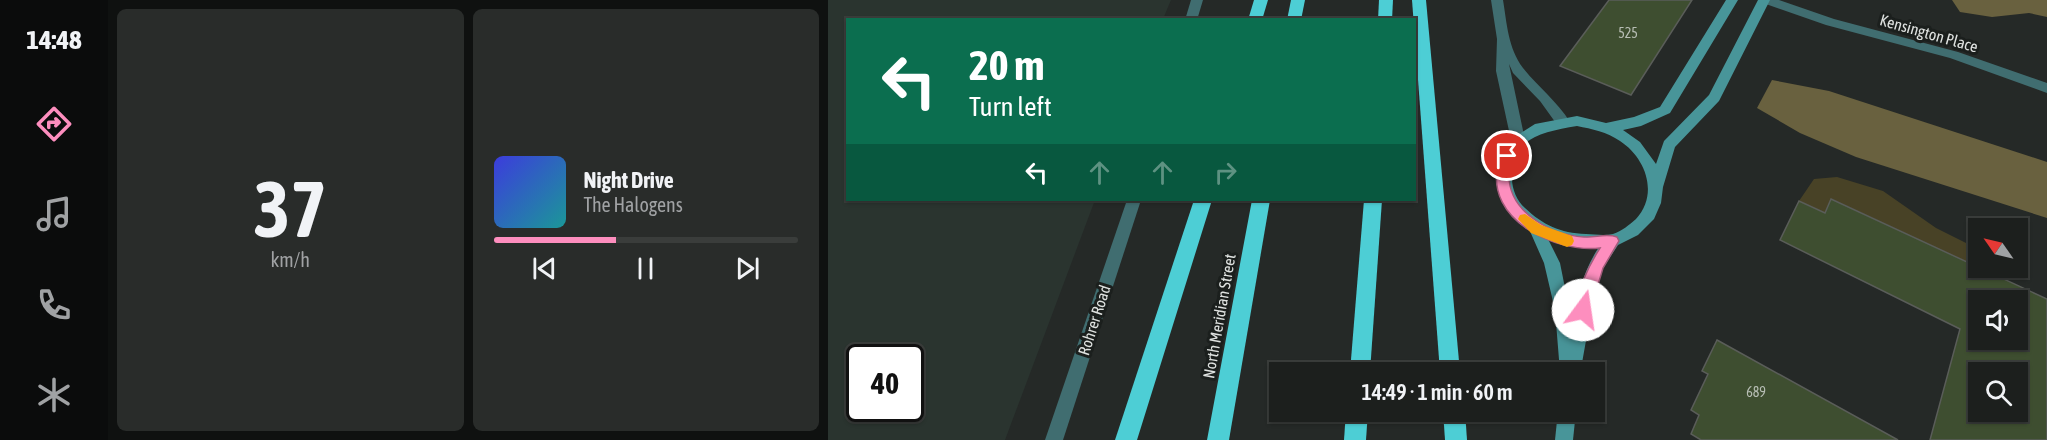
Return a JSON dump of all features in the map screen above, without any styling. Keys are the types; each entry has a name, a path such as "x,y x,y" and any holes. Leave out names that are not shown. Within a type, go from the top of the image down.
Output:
{"highway":[{"path":"1256,18 1261,0"},
{"path":"1294,18 1298,0"},
{"path":"1385,18 1386,0"},
{"path":"1419,0 1449,362"},
{"path":"1126,440 1203,201"},
{"name":"North Meridian Street","path":"1218,440 1261,201"},
{"path":"1361,362 1372,201"},
{"path":"1355,440 1356,422"},
{"path":"1455,422 1456,440"}],"street":[{"path":"1192,18 1197,0"},
{"path":"1497,0 1503,40 1502,71 1518,140"},
{"path":"1607,128 1636,122 1665,110 1732,0"},
{"path":"1657,184 1652,167 1641,151 1625,138 1607,128 1577,121 1546,125 1518,140 1507,156 1503,174 1506,194 1517,213 1536,229 1560,240 1586,244 1612,241 1632,232 1647,219 1655,202 1657,184 1669,145 1714,98 1765,0"},
{"name":"Kensington Place","path":"1765,0 1837,24 1954,55 2047,88"},
{"path":"1503,40 1518,70 1545,98 1563,122"},
{"name":"Rohrer Road","path":"1054,440 1134,201"},
{"path":"1536,229 1552,263 1563,310 1569,362"},
{"path":"1572,362 1587,290 1596,265 1612,241"},
{"path":"1564,440 1566,422"}],"shaded area":[{"path":"828,0 1171,0 1163,18 846,18 846,201 1095,201 1005,440 828,440"},
{"path":"1952,0 2047,0 2047,17 2029,13 1992,17 1960,12"},
{"path":"1772,80 1829,91 2047,162 2047,218 1856,157 1800,133 1757,108"},
{"path":"1837,177 1883,191 1936,228 1968,244 1968,262 1832,199 1825,213 1799,201 1814,179"}],"building":[{"path":"1609,0 1692,0 1631,95 1560,66"},
{"path":"1831,199 1968,262 1968,278 2002,278 2028,290 1968,290 1968,350 2028,350 2028,290 2047,299 2047,440 1930,440 1960,329 1780,240 1799,201 1825,213"},
{"path":"1717,340 1898,440 1701,440 1691,434 1699,415 1691,410 1708,374 1702,371"}],"slow traffic":[{"path":"1525,219 1536,229 1567,241"}],"route":[{"path":"1507,156 1503,174 1506,194 1517,213 1536,229 1560,240 1586,244 1612,241 1596,265 1583,310"}]}
